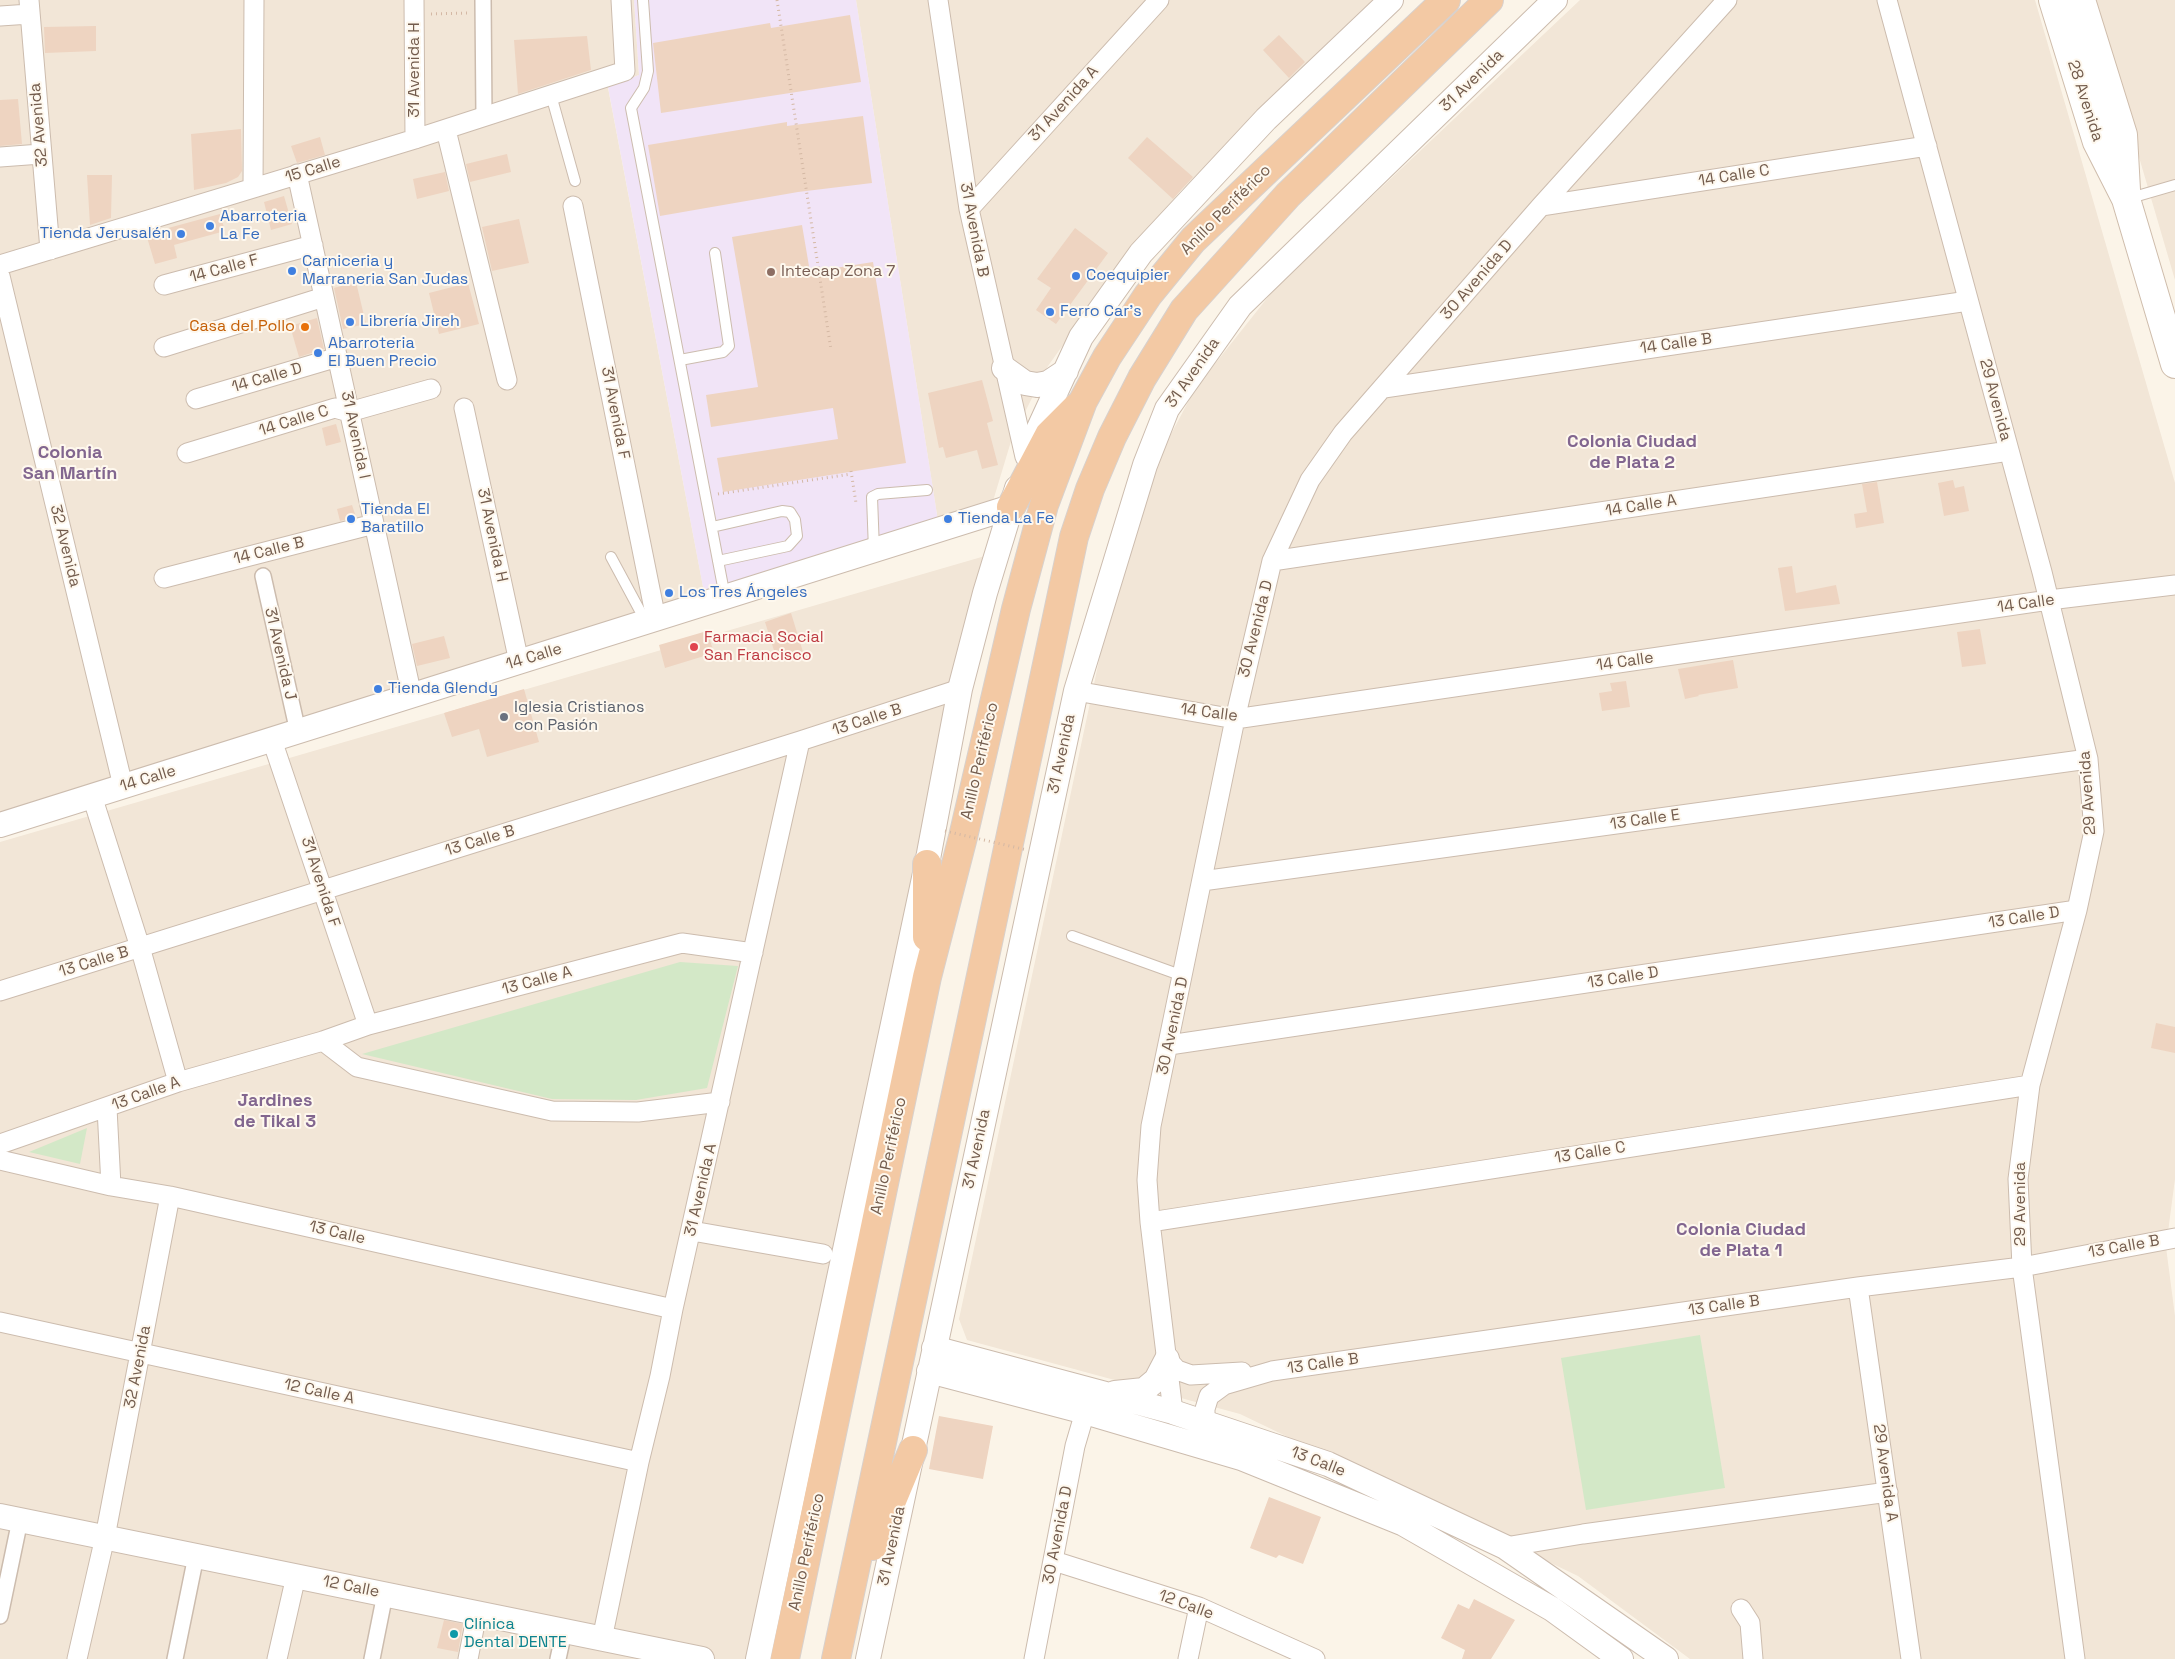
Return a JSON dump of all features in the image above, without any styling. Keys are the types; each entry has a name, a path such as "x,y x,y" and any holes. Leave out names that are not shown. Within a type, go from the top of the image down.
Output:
{"highway":[{"name":"Anillo Periférico","path":"785,1659 926,977 1042,514 1083,400 1107,358 1148,295 1193,240 1446,0"},
{"name":"Anillo Periférico","path":"836,1659 1072,547 1090,489 1112,437 1142,378 1184,310 1288,195 1489,0"},
{"path":"1012,507 1049,435 1083,400"},
{"path":"926,977 927,864"},
{"path":"847,1608 912,1450"}],"main road":[{"name":"28 Avenida","path":"2053,0 2097,142 2126,199 2175,364"},
{"name":"28 Avenida","path":"2081,0 2123,135 2126,199"}],"street":[{"path":"253,188 254,0"},
{"name":"15 Calle","path":"0,265 415,140 625,71 621,0"},
{"name":"31 Avenida B","path":"938,0 969,209 1025,457"},
{"name":"31 Avenida A","path":"969,209 1159,0"},
{"path":"758,1659 927,864 960,689 985,594 1012,507 1025,457 1081,337 1141,253 1266,119 1391,0"},
{"name":"31 Avenida","path":"868,1659 1076,691 1145,465 1167,409 1240,306 1555,0"},
{"name":"30 Avenida D","path":"1173,1412 1146,1180 1151,1126 1235,719 1272,561 1310,480 1343,433 1541,206 1727,0"},
{"name":"29 Avenida","path":"1887,0 2049,600 2088,759 2094,831 2077,910 2030,1086 2018,1179 2022,1267 2075,1659"},
{"path":"0,16 30,7"},
{"name":"32 Avenida","path":"30,7 50,250"},
{"name":"31 Avenida H","path":"414,7 415,140"},
{"path":"483,7 484,117"},
{"path":"446,130 507,380"},
{"name":"14 Calle C","path":"1541,206 1926,146"},
{"path":"0,157 41,154"},
{"name":"31 Avenida I","path":"297,174 412,696"},
{"name":"31 Avenida F","path":"573,206 651,621"},
{"name":"14 Calle F","path":"164,285 313,245"},
{"name":"32 Avenida","path":"0,276 124,786"},
{"path":"164,347 324,298"},
{"name":"14 Calle B","path":"1384,388 1968,301"},
{"name":"14 Calle D","path":"196,399 338,357"},
{"path":"1004,368 1025,383 1037,385 1048,383 1066,371"},
{"name":"14 Calle C","path":"187,453 335,408 349,412 431,389"},
{"name":"31 Avenida H","path":"464,408 519,662"},
{"name":"14 Calle A","path":"1272,561 2009,451"},
{"name":"14 Calle","path":"0,825 1012,507"},
{"name":"14 Calle B","path":"164,578 374,524"},
{"name":"31 Avenida J","path":"263,576 298,732"},
{"name":"14 Calle","path":"1076,691 1235,719 2049,600 2175,585"},
{"name":"13 Calle B","path":"0,991 800,741 960,689"},
{"name":"31 Avenida F","path":"272,740 368,1025"},
{"name":"31 Avenida A","path":"602,1639 639,1462 660,1376 673,1310 800,741"},
{"name":"13 Calle E","path":"1202,881 2088,759"},
{"path":"92,796 140,948 178,1082"},
{"name":"13 Calle D","path":"1169,1045 2077,910"},
{"name":"13 Calle A","path":"0,1144 178,1082 323,1041 368,1025 682,943 753,953"},
{"path":"323,1041 358,1067 552,1111 638,1112 720,1102"},
{"name":"13 Calle C","path":"1150,1222 2030,1086"},
{"path":"107,1108 111,1186"},
{"name":"13 Calle","path":"0,1160 111,1186 170,1196 673,1310"},
{"name":"32 Avenida","path":"78,1659 105,1537 170,1196"},
{"path":"692,1231 822,1254"},
{"name":"13 Calle B","path":"1166,1358 1177,1370 1191,1375 1272,1371 1858,1287 2022,1267 2175,1238"},
{"name":"29 Avenida A","path":"1858,1287 1911,1659"},
{"name":"12 Calle A","path":"0,1322 639,1462"},
{"path":"1107,1394 1144,1390 1156,1380 1166,1358"},
{"name":"13 Calle","path":"932,1360 1107,1394 1173,1412 1328,1464 1505,1547 1666,1659"},
{"name":"13 Calle","path":"932,1360 1085,1412 1241,1458 1404,1524 1552,1609 1621,1659"},
{"name":"13 Calle B","path":"1205,1423 1205,1409 1209,1396 1224,1386 1272,1371"},
{"name":"30 Avenida D","path":"1034,1659 1075,1446 1085,1412"},
{"path":"1505,1547 1584,1534 1888,1492"},
{"path":"0,1616 10,1518"},
{"name":"12 Calle","path":"10,1518 602,1639 655,1654 702,1659"},
{"path":"175,1659 196,1556"},
{"name":"12 Calle","path":"1054,1561 1199,1607 1315,1659"},
{"path":"277,1659 296,1576"},
{"path":"372,1659 385,1594"},
{"path":"1188,1659 1199,1607"},
{"path":"1741,1609 1750,1623 1753,1659"},
{"path":"468,1659 478,1613"},
{"path":"558,1659 564,1631"}],"lane":[{"path":"643,0 648,71 644,88 631,108 725,597"},
{"path":"551,95 575,181"},
{"path":"2126,199 2175,185"},
{"path":"680,360 723,352 729,346 715,253"},
{"path":"874,550 872,497 878,494 927,490"},
{"path":"712,527 782,511 790,512 795,520 797,536 788,546 718,561"},
{"path":"611,557 651,621"},
{"path":"1072,936 1183,976"}],"path":[{"path":"778,0 831,350"},
{"path":"414,7 483,7"},
{"path":"706,496 851,474"},
{"path":"945,831 1027,850"}],"shaded area":[{"path":"0,0 634,0 639,75 608,88 704,592 0,813"},
{"name":"Intecap Zona 7","path":"634,0 856,0 938,521 704,592 608,87 639,75"},
{"path":"856,0 1387,0 1182,189 1133,247 1048,366 1012,438 993,501 938,521"},
{"path":"1580,0 2035,0 2175,483 2175,1179 2166,1247 2175,1316 2175,1659 1690,1659 1578,1576 1240,1414 967,1340 959,1319 1121,557 1153,468 1195,389 1276,287"},
{"path":"2093,0 2175,0 2175,280"},
{"path":"985,556 749,1659 0,1659 0,842"}],"green space":[{"path":"680,962 738,966 707,1088 636,1100 552,1099 362,1054"},
{"path":"87,1128 80,1164 29,1152"},
{"path":"1700,1335 1725,1488 1586,1510 1561,1358"}],"building":[{"path":"850,15 861,82 661,113 653,43 770,23 771,28"},
{"path":"96,26 96,51 45,53 44,27"},
{"path":"1279,35 1305,62 1289,78 1263,50"},
{"path":"587,36 591,70 518,94 514,40"},
{"path":"18,99 22,144 0,146 0,100"},
{"path":"863,116 872,183 798,192 660,216 648,145 787,122 787,126"},
{"path":"241,129 242,171 238,177 226,183 194,190 191,134"},
{"path":"320,137 325,155 297,163 291,146"},
{"path":"1147,137 1193,177 1173,199 1128,158"},
{"path":"507,154 511,172 470,182 466,164"},
{"path":"445,172 449,191 417,199 413,179"},
{"path":"87,175 112,175 111,218 90,225"},
{"path":"284,196 292,224 271,230 264,202"},
{"path":"220,214 225,231 174,245 177,258 155,264 146,234"},
{"path":"519,219 529,263 492,271 482,227"},
{"path":"802,225 810,272 873,262 906,463 723,492 717,458 838,439 833,408 711,427 706,395 758,387 732,237"},
{"path":"1075,228 1108,253 1056,324 1036,310 1051,288 1037,279"},
{"path":"356,282 366,324 343,329 334,288"},
{"path":"468,283 479,324 439,334 429,293"},
{"path":"317,318 324,349 299,357 290,326"},
{"path":"982,380 993,421 987,423 998,465 982,469 977,450 946,458 943,447 939,448 928,393"},
{"path":"336,424 341,442 326,446 322,428"},
{"path":"1953,480 1955,488 1964,486 1969,511 1944,516 1938,483"},
{"path":"1877,482 1884,523 1856,528 1854,514 1867,512 1862,484"},
{"path":"352,505 356,517 340,521 337,509"},
{"path":"1792,566 1796,593 1836,585 1840,604 1785,611 1778,568"},
{"path":"791,613 803,652 777,660 765,622"},
{"path":"1980,629 1986,664 1962,667 1957,632"},
{"path":"707,631 714,653 665,668 659,645"},
{"path":"444,636 450,658 417,666 412,644"},
{"path":"1733,660 1738,688 1685,699 1678,669"},
{"path":"1626,681 1630,707 1602,711 1599,693 1612,691 1610,683"},
{"name":"Iglesia Cristianos con Pasión","path":"524,689 539,742 487,757 479,729 452,737 444,713"},
{"path":"2156,1023 2175,1027 2175,1053 2151,1048"},
{"path":"939,1416 993,1426 983,1479 929,1469"},
{"path":"1269,1497 1321,1517 1303,1564 1279,1555 1276,1558 1250,1548"},
{"path":"1474,1599 1515,1620 1491,1659 1462,1659 1465,1650 1441,1638 1458,1604 1469,1609"},
{"name":"Clínica Dental DENTE","path":"444,1620 463,1624 458,1652 437,1648"}],"place":[{"name":"Abarroteria La Fe","path":"210,226"},
{"name":"Tienda Jerusalén","path":"181,234"},
{"name":"Carniceria y Marraneria San Judas","path":"292,271"},
{"name":"Intecap Zona 7","path":"771,272"},
{"name":"Coequipier","path":"1076,276"},
{"name":"Ferro Car's","path":"1050,312"},
{"name":"Librería Jireh","path":"350,322"},
{"name":"Casa del Pollo","path":"305,327"},
{"name":"Abarroteria El Buen Precio","path":"318,353"},
{"name":"Tienda El Baratillo","path":"351,519"},
{"name":"Tienda La Fe","path":"948,519"},
{"name":"Los Tres Ángeles","path":"669,593"},
{"name":"Farmacia Social San Francisco","path":"694,647"},
{"name":"Tienda Glendy","path":"378,689"},
{"name":"Iglesia Cristianos con Pasión","path":"504,717"},
{"name":"Clínica Dental DENTE","path":"454,1634"}],"district":[{"name":"Colonia Ciudad de Plata 2","path":"1632,452"},
{"name":"Colonia San Martín","path":"70,463"},
{"name":"Jardines de Tikal 3","path":"275,1111"},
{"name":"Colonia Ciudad de Plata 1","path":"1741,1240"}]}
